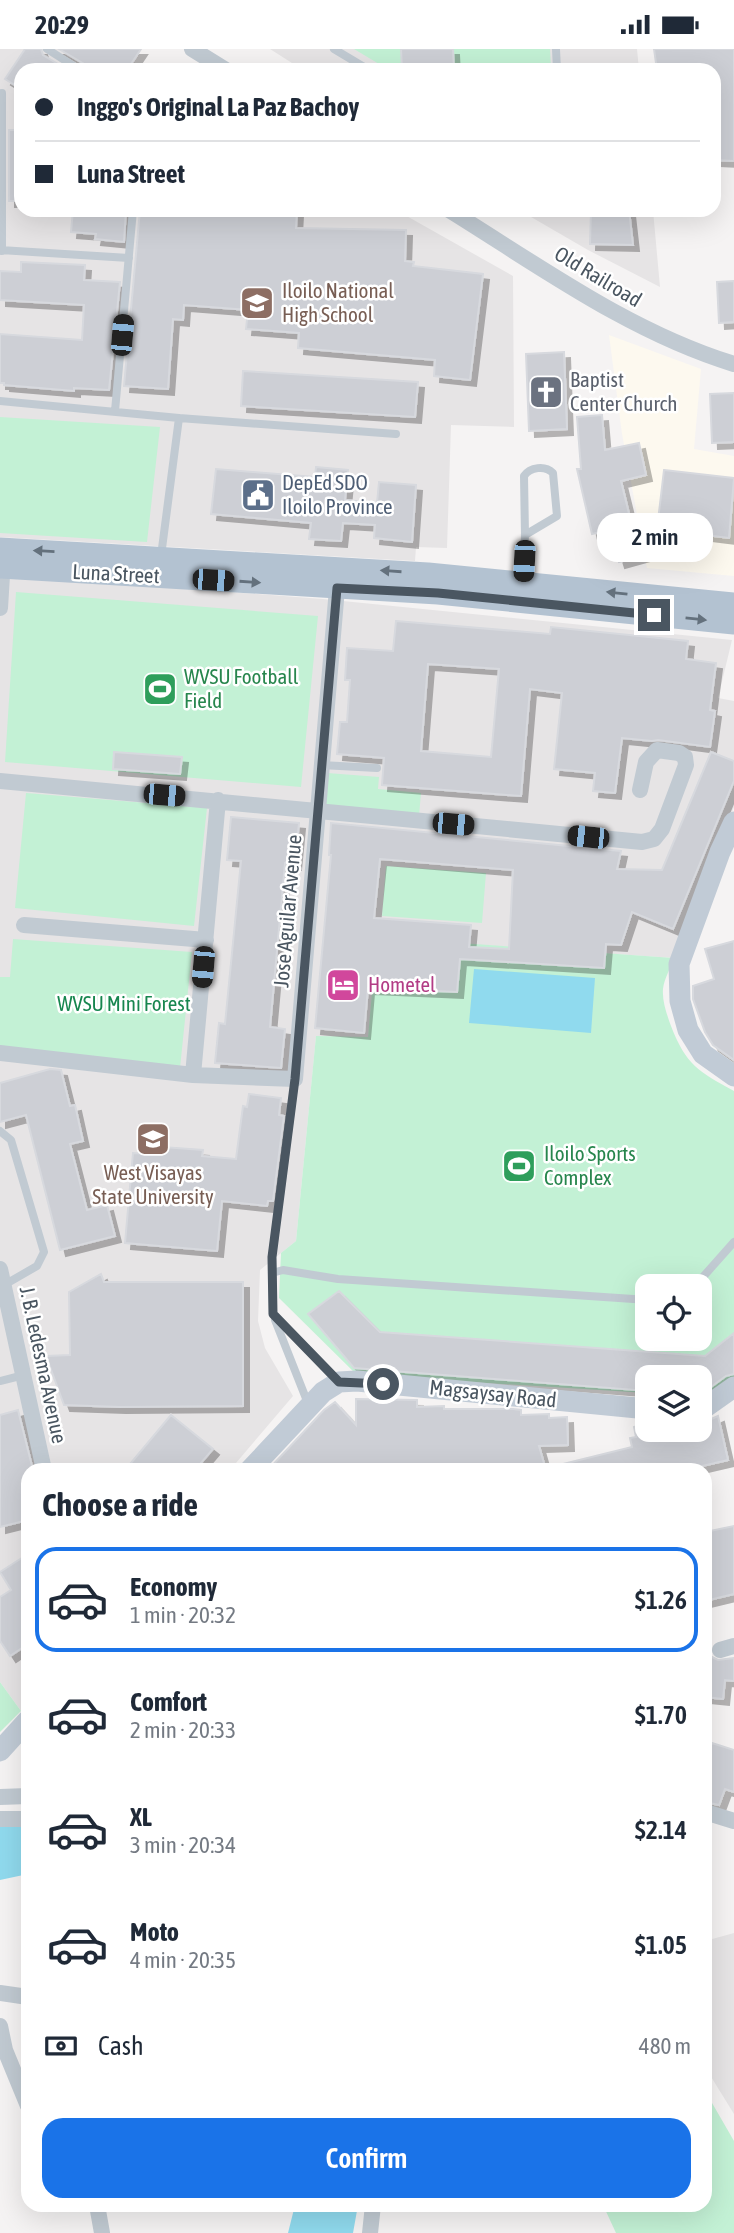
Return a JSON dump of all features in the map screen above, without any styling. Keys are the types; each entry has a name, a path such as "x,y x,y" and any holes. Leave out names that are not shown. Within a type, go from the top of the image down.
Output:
{"main road":[{"name":"Luna Street","path":"1,558 734,604"},
{"name":"Luna Street","path":"522,592 734,623"}],"street":[{"path":"192,49 215,63"},
{"name":"Old Railroad","path":"460,217 644,329 734,365"},
{"path":"0,608 1,558"},
{"name":"Jose Aguilar Avenue","path":"295,1079 338,578"},
{"path":"0,781 642,842 654,839 662,829 686,765 685,757 680,753 657,750 646,762 639,790"},
{"path":"193,1075 218,800"},
{"path":"734,822 720,852 679,964 680,1001 688,1030 703,1054 734,1076"},
{"path":"24,925 206,940"},
{"path":"0,1053 193,1075 295,1079"},
{"name":"J. B. Ledesma Avenue","path":"2,1277 43,1463"},
{"name":"Magsaysay Road","path":"339,1382 357,1381 635,1408"},
{"path":"257,1463 323,1392 339,1382"},
{"path":"712,1403 734,1387"},
{"path":"0,1751 21,1728"},
{"path":"0,1797 21,1796"},
{"path":"712,1814 734,1821"},
{"path":"0,1819 21,1819"},
{"path":"0,1993 21,1996"},
{"path":"0,2026 5,2050 21,2089"},
{"path":"98,2212 102,2233"},
{"path":"370,2233 372,2212"}],"lane":[{"path":"47,49 69,63"},
{"path":"334,49 357,63"},
{"path":"2,93 1,251 129,258"},
{"path":"115,411 133,217"},
{"path":"0,401 396,434"},
{"path":"159,567 179,418"},
{"path":"522,592 524,476 531,469 546,468 554,473 557,516 525,535"},
{"path":"321,765 377,768"},
{"name":"Jose Aguilar Avenue","path":"273,1314 272,1257 295,1079"},
{"path":"0,1131 11,1140 44,1252 37,1266 2,1277"},
{"path":"706,1274 734,1242"},
{"path":"272,1273 284,1270 338,1279 635,1299"},
{"path":"273,1314 339,1382"},
{"path":"273,1314 310,1407"},
{"path":"0,1381 24,1375"}],"shaded area":[{"name":"Iloilo National High School","path":"0,49 113,49 136,63 14,63 14,217 408,217 513,276 514,427 451,425 447,548 416,547 415,561 0,537"},
{"path":"270,49 637,49 638,63 292,63"},
{"path":"531,217 654,217 660,287"},
{"path":"609,335 701,369 694,449 734,456 734,576 647,568 622,434"},
{"name":"West Visayas State University","path":"0,575 323,599 732,640 718,698 734,701 734,807 674,958 378,938 368,1037 316,1037 296,1241 260,1270 258,1321 265,1348 293,1396 236,1463 21,1463 21,1711 0,1682"},
{"path":"734,1933 734,2114 712,2078 712,1939"}],"green space":[{"path":"354,49 550,49 551,63 377,63"},
{"path":"0,417 160,427 147,542 0,533"},
{"name":"WVSU Football Field","path":"16,592 318,616 301,787 5,762"},
{"path":"327,773 379,777 378,789 421,793 419,816 324,808"},
{"path":"26,793 207,808 194,926 15,908"},
{"path":"386,866 486,873 482,923 382,916"},
{"name":"Iloilo Sports Complex","path":"377,937 674,958 663,994 666,1013 677,1039 695,1066 734,1091 734,1377 712,1397 712,1365 635,1365 635,1392 357,1375 279,1298 281,1253 296,1241 316,1036 368,1037"},
{"name":"WVSU Mini Forest","path":"13,939 192,952 180,1068 0,1047 0,977 10,977"},
{"path":"0,1682 21,1711 0,1732"},
{"path":"712,2103 734,2141 734,2233 616,2233 606,2212 712,2212"}],"water":[{"path":"474,969 595,978 591,1033 469,1023"},
{"path":"0,1827 21,1827 21,1876 0,1880"},
{"path":"293,2212 357,2212 353,2233 288,2233"}],"building":[{"path":"25,49 41,49 43,55 56,63 16,63"},
{"path":"59,49 141,49 132,63 82,63"},
{"path":"401,49 453,49 454,63 402,63"},
{"path":"654,49 734,49 734,161 721,160 721,63 656,63"},
{"path":"14,66 14,85 5,79"},
{"path":"9,130 14,130 14,201 9,201"},
{"path":"72,217 126,217 124,242 95,239 96,234 71,232"},
{"path":"139,217 297,217 296,228 406,230 405,261 414,262 413,266 483,274 470,380 434,376 435,360 298,348 299,333 246,329 248,310 184,305 183,320 173,319 168,389 124,386"},
{"path":"591,217 630,217 633,245 590,244"},
{"path":"21,262 85,265 84,280 120,282 109,390 74,388 74,391 0,383 0,334 82,340 84,305 0,300 0,271 21,272"},
{"path":"734,281 734,322 719,323 717,282"},
{"name":"Baptist Center Church","path":"564,352 567,429 529,431 526,354"},
{"path":"243,371 418,382 415,417 241,406"},
{"path":"734,393 734,442 712,443 710,394"},
{"path":"602,415 605,450 639,443 646,475 621,481 633,530 636,529 644,555 619,562 609,530 592,534 577,469 581,469 577,417"},
{"path":"316,467 348,470 345,500 377,503 379,482 416,485 412,542 374,538 375,525 343,523 341,541 309,539 311,523 211,514 216,469 315,477"},
{"path":"664,470 734,478 729,538 657,529"},
{"path":"396,621 550,634 551,627 688,641 686,659 716,663 710,710 715,711 710,747 622,738 615,793 593,791 595,773 554,769 562,693 530,689 521,796 382,785 384,758 337,754 340,722 347,722 350,680 345,680 347,648 393,651","holes":["428,664 499,669 491,757 421,751"]},
{"path":"114,752 182,757 180,774 113,769"},
{"path":"711,752 734,761 734,781 673,929 632,912 621,945 606,944 604,968 460,959 457,992 368,988 364,1033 315,1028 331,855 331,823 621,851 617,869 662,870","holes":["380,859 513,870 509,949 469,947 471,925 374,918"]},
{"path":"231,817 299,823 295,864 285,863 270,1027 285,1029 281,1068 215,1063 219,1023 225,1024 241,861 227,860"},
{"path":"734,941 734,1060 713,1045 705,1032 693,999 693,986 714,979 705,949"},
{"path":"50,1069 61,1070 70,1106 75,1105 83,1141 70,1144 87,1210 107,1205 115,1236 60,1250 26,1115 0,1122 0,1083"},
{"path":"249,1094 281,1098 279,1115 284,1116 273,1201 268,1201 267,1206 222,1201 217,1251 125,1243 133,1153 162,1155 163,1147 203,1150 202,1156 236,1159 243,1106 247,1107"},
{"path":"101,1274 104,1282 243,1282 243,1406 64,1405 46,1356 70,1355 69,1292"},
{"path":"339,1291 380,1332 705,1356 734,1333 734,1374 726,1376 712,1386 712,1365 635,1365 635,1390 354,1368 308,1314"},
{"path":"356,1399 417,1400 417,1407 444,1406 444,1409 513,1409 521,1410 521,1415 549,1414 549,1418 567,1417 568,1445 539,1446 544,1463 275,1463 324,1410 335,1402 356,1425"},
{"path":"18,1410 31,1463 21,1463 21,1522 0,1527 0,1415"},
{"path":"171,1415 213,1449 201,1463 131,1463"},
{"path":"718,1416 728,1460 712,1464 567,1463 632,1447 630,1438 635,1437 635,1442 712,1442 712,1419"},
{"path":"734,1526 734,1594 712,1599 712,1531"},
{"path":"21,1558 21,1649 10,1656 0,1641 0,1597 11,1590 0,1572"},
{"path":"712,1657 718,1660 734,1658 734,1681 725,1680 723,1699 712,1698"},
{"path":"712,1743 734,1750 734,1792 725,1789 719,1805 712,1804"}],"place":[{"name":"Iloilo National High School","path":"257,303"},
{"name":"Baptist Center Church","path":"546,392"},
{"name":"DepEd SDO Iloilo Province","path":"258,495"},
{"name":"WVSU Football Field","path":"160,689"},
{"name":"Hometel","path":"343,985"},
{"name":"West Visayas State University","path":"153,1139"},
{"name":"Iloilo Sports Complex","path":"519,1166"}],"route":[{"path":"383,1384 339,1382 273,1314 272,1257 275,1222 295,1079 337,588 438,593 654,615"}]}
